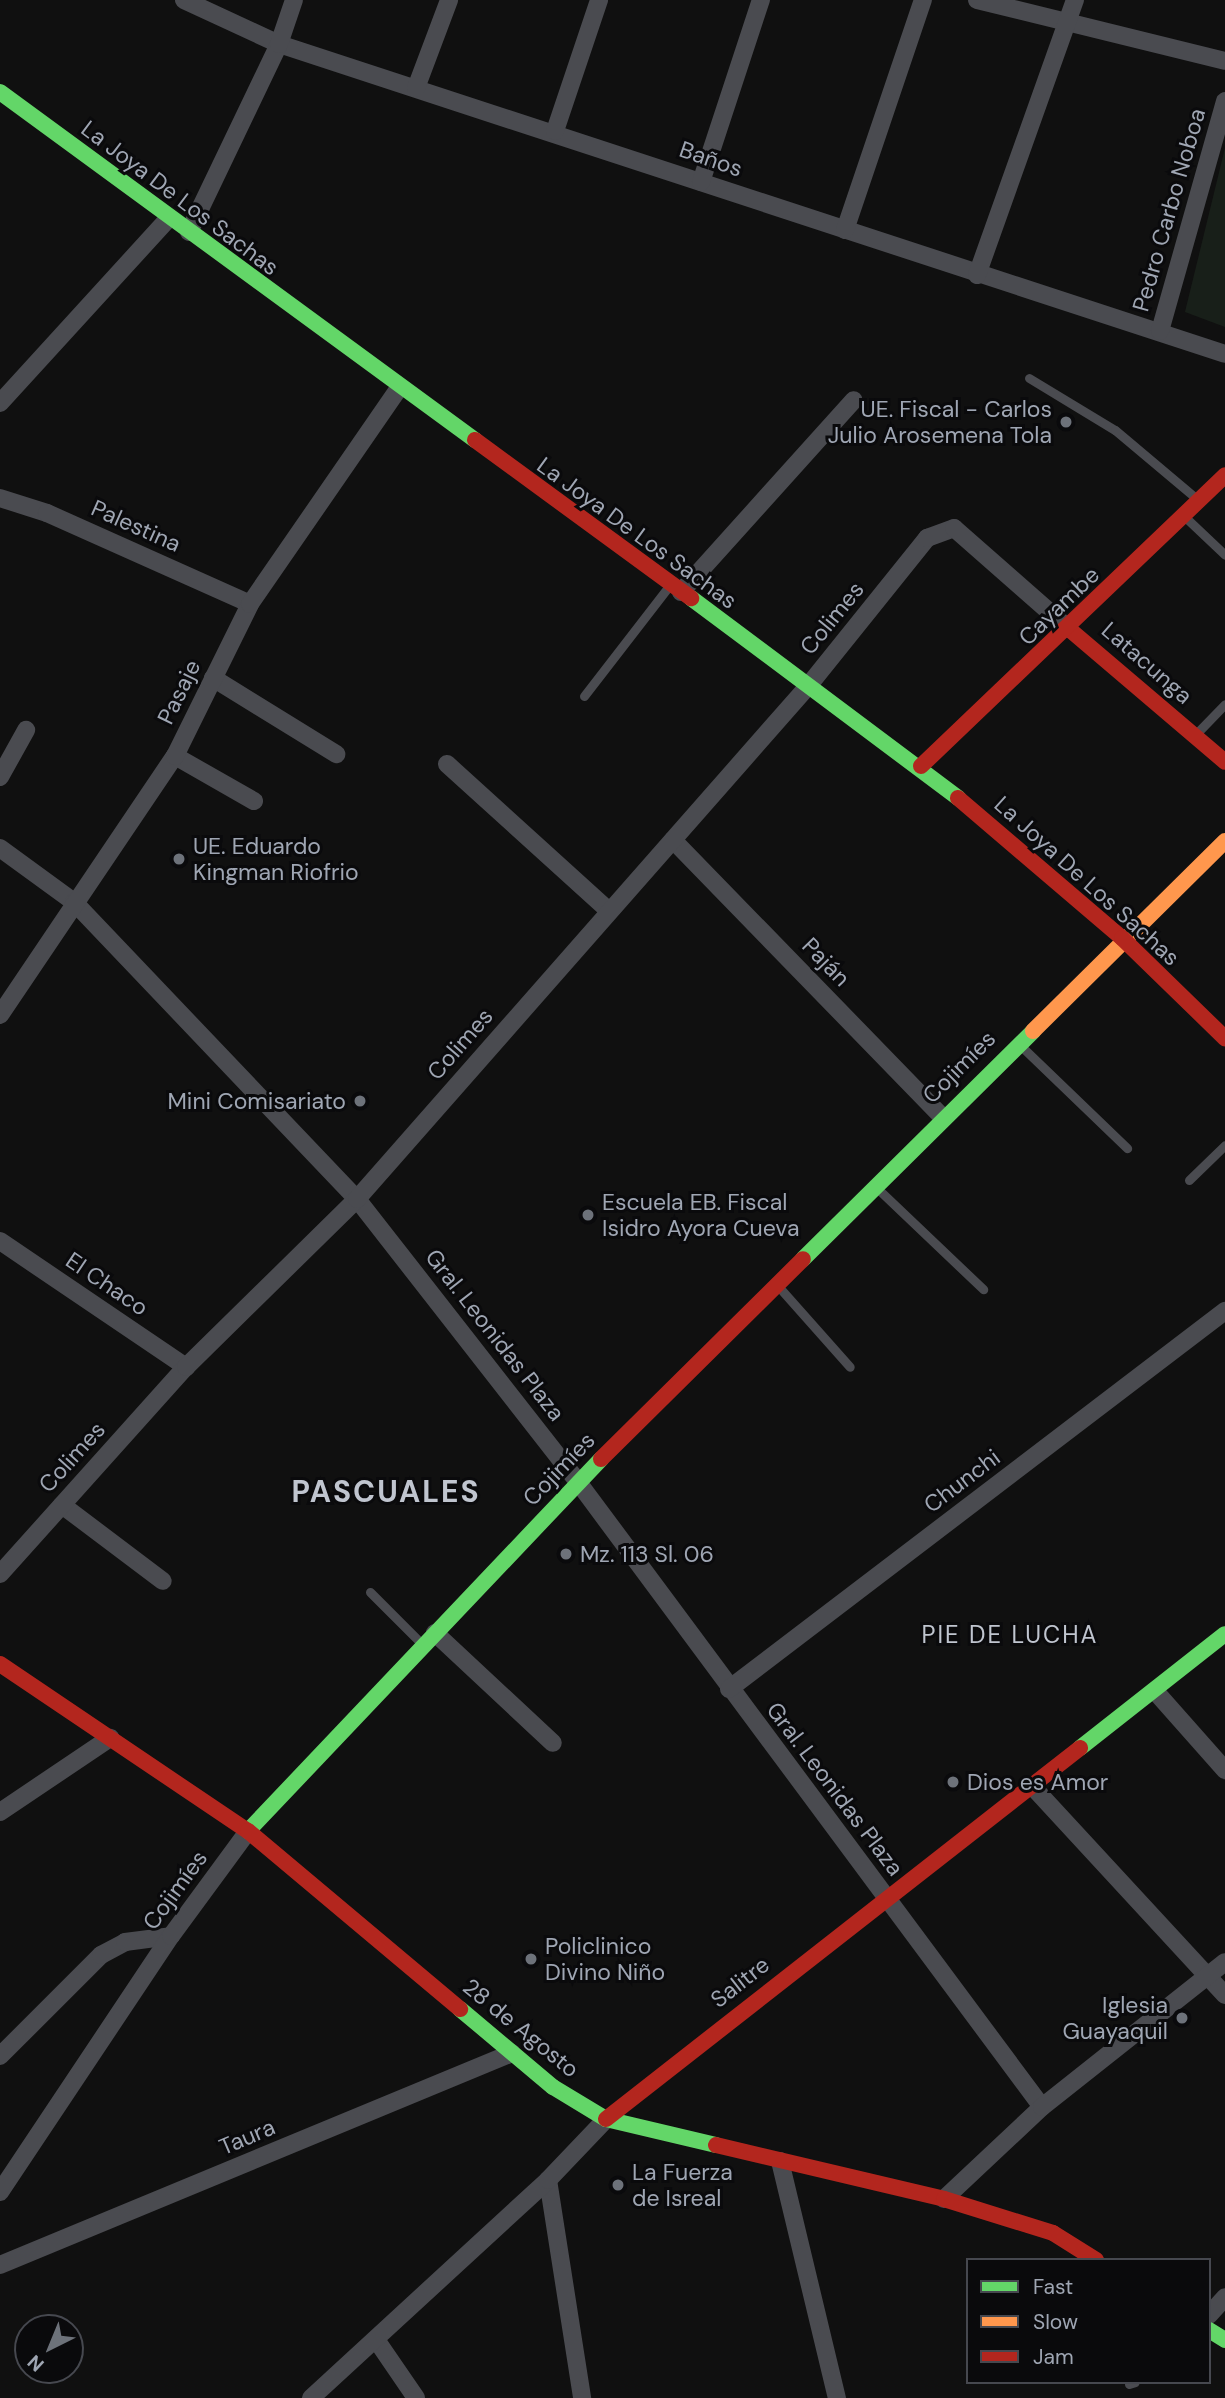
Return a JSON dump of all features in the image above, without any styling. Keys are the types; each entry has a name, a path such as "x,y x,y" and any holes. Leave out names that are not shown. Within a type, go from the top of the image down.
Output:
{"street":[{"name":"Baños","path":"184,0 279,44 555,131 977,275 1160,331 1225,354"},
{"path":"189,232 279,44 294,0"},
{"path":"416,88 449,0"},
{"path":"555,131 599,0"},
{"path":"701,182 761,0"},
{"path":"845,230 923,0"},
{"path":"977,0 1225,61"},
{"path":"977,275 1075,0"},
{"name":"La Joya De Los Sachas","path":"0,92 399,388 921,765 1122,938 1225,1038"},
{"name":"Pedro Carbo Noboa","path":"1160,331 1225,101"},
{"path":"0,403 169,218"},
{"name":"Pasaje","path":"0,1016 175,756 250,604 399,388"},
{"path":"675,588 854,400"},
{"name":"Cayambe","path":"921,765 1069,629 1225,475"},
{"name":"Palestina","path":"0,498 47,513 250,604"},
{"name":"Latacunga","path":"938,531 954,528 1225,762"},
{"name":"Colimes","path":"0,1574 186,1367 357,1199 809,685 938,531"},
{"path":"213,678 336,754"},
{"path":"0,777 26,730"},
{"path":"175,756 254,802"},
{"path":"447,764 609,911"},
{"name":"Paján","path":"673,839 943,1118"},
{"name":"Cojimíes","path":"0,2192 171,1936 248,1831 578,1482 1122,938 1225,841"},
{"name":"Gral. Leonidas Plaza","path":"0,848 75,902 357,1199 578,1482 729,1689 1042,2107"},
{"name":"El Chaco","path":"0,1241 186,1367"},
{"name":"Chunchi","path":"729,1689 1225,1311"},
{"path":"62,1505 163,1581"},
{"name":"Salitre","path":"311,2398 377,2341 548,2180 606,2119 1225,1634"},
{"path":"429,1639 553,1743"},
{"name":"28 de Agosto","path":"0,1664 248,1831 553,2087 606,2119 944,2199 1053,2233 1093,2258"},
{"path":"1155,1691 1225,1770"},
{"path":"0,1812 110,1738"},
{"path":"1033,1787 1225,1995"},
{"path":"0,2056 101,1955 125,1942 171,1936"},
{"path":"944,2199 1042,2107 1225,1962"},
{"name":"Taura","path":"0,2265 512,2053"},
{"path":"780,2161 837,2398"},
{"path":"548,2180 582,2398"},
{"path":"1213,2330 1225,2297"},
{"path":"377,2341 416,2398"}],"lane":[{"path":"1029,378 1115,430 1199,500"},
{"path":"1184,516 1225,555"},
{"path":"584,696 675,588"},
{"path":"1194,737 1225,704"},
{"path":"1018,1043 1127,1148"},
{"path":"1189,1180 1225,1145"},
{"path":"874,1187 983,1289"},
{"path":"776,1285 849,1367"},
{"path":"370,1592 429,1639"}],"shaded area":[{"path":"1225,148 1225,327 1185,312"}],"traffic: fast":[{"path":"0,92 475,440"},
{"path":"691,598 958,798"},
{"path":"803,1259 1033,1031"},
{"path":"248,1831 601,1459"},
{"path":"1080,1748 1225,1634"},
{"path":"460,2009 553,2087 606,2119 716,2145"},
{"path":"1211,2331 1225,2340"}],"traffic: slow":[{"path":"1033,1031 1225,841"}],"traffic: jam":[{"path":"475,440 691,598"},
{"path":"921,766 1225,475"},
{"path":"1069,629 1225,762"},
{"path":"958,798 1122,938 1225,1038"},
{"path":"601,1459 803,1259"},
{"path":"0,1664 248,1831 460,2009"},
{"path":"606,2119 1080,1748"},
{"path":"716,2145 944,2199 1053,2233 1093,2258"}],"place":[{"name":"UE. Fiscal - Carlos Julio Arosemena Tola","path":"1066,422"},
{"name":"UE. Eduardo Kingman Riofrio","path":"179,859"},
{"name":"Mini Comisariato","path":"360,1101"},
{"name":"Escuela EB. Fiscal Isidro Ayora Cueva","path":"588,1215"},
{"name":"Mz. 113 Sl. 06","path":"566,1554"},
{"name":"Dios es Amor","path":"953,1782"},
{"name":"Policlinico Divino Niño","path":"531,1959"},
{"name":"Iglesia Guayaquil","path":"1182,2018"},
{"name":"La Fuerza de Isreal","path":"618,2185"}],"district":[{"name":"PASCUALES","path":"386,1492"},
{"name":"PIE DE LUCHA","path":"1010,1635"}]}
